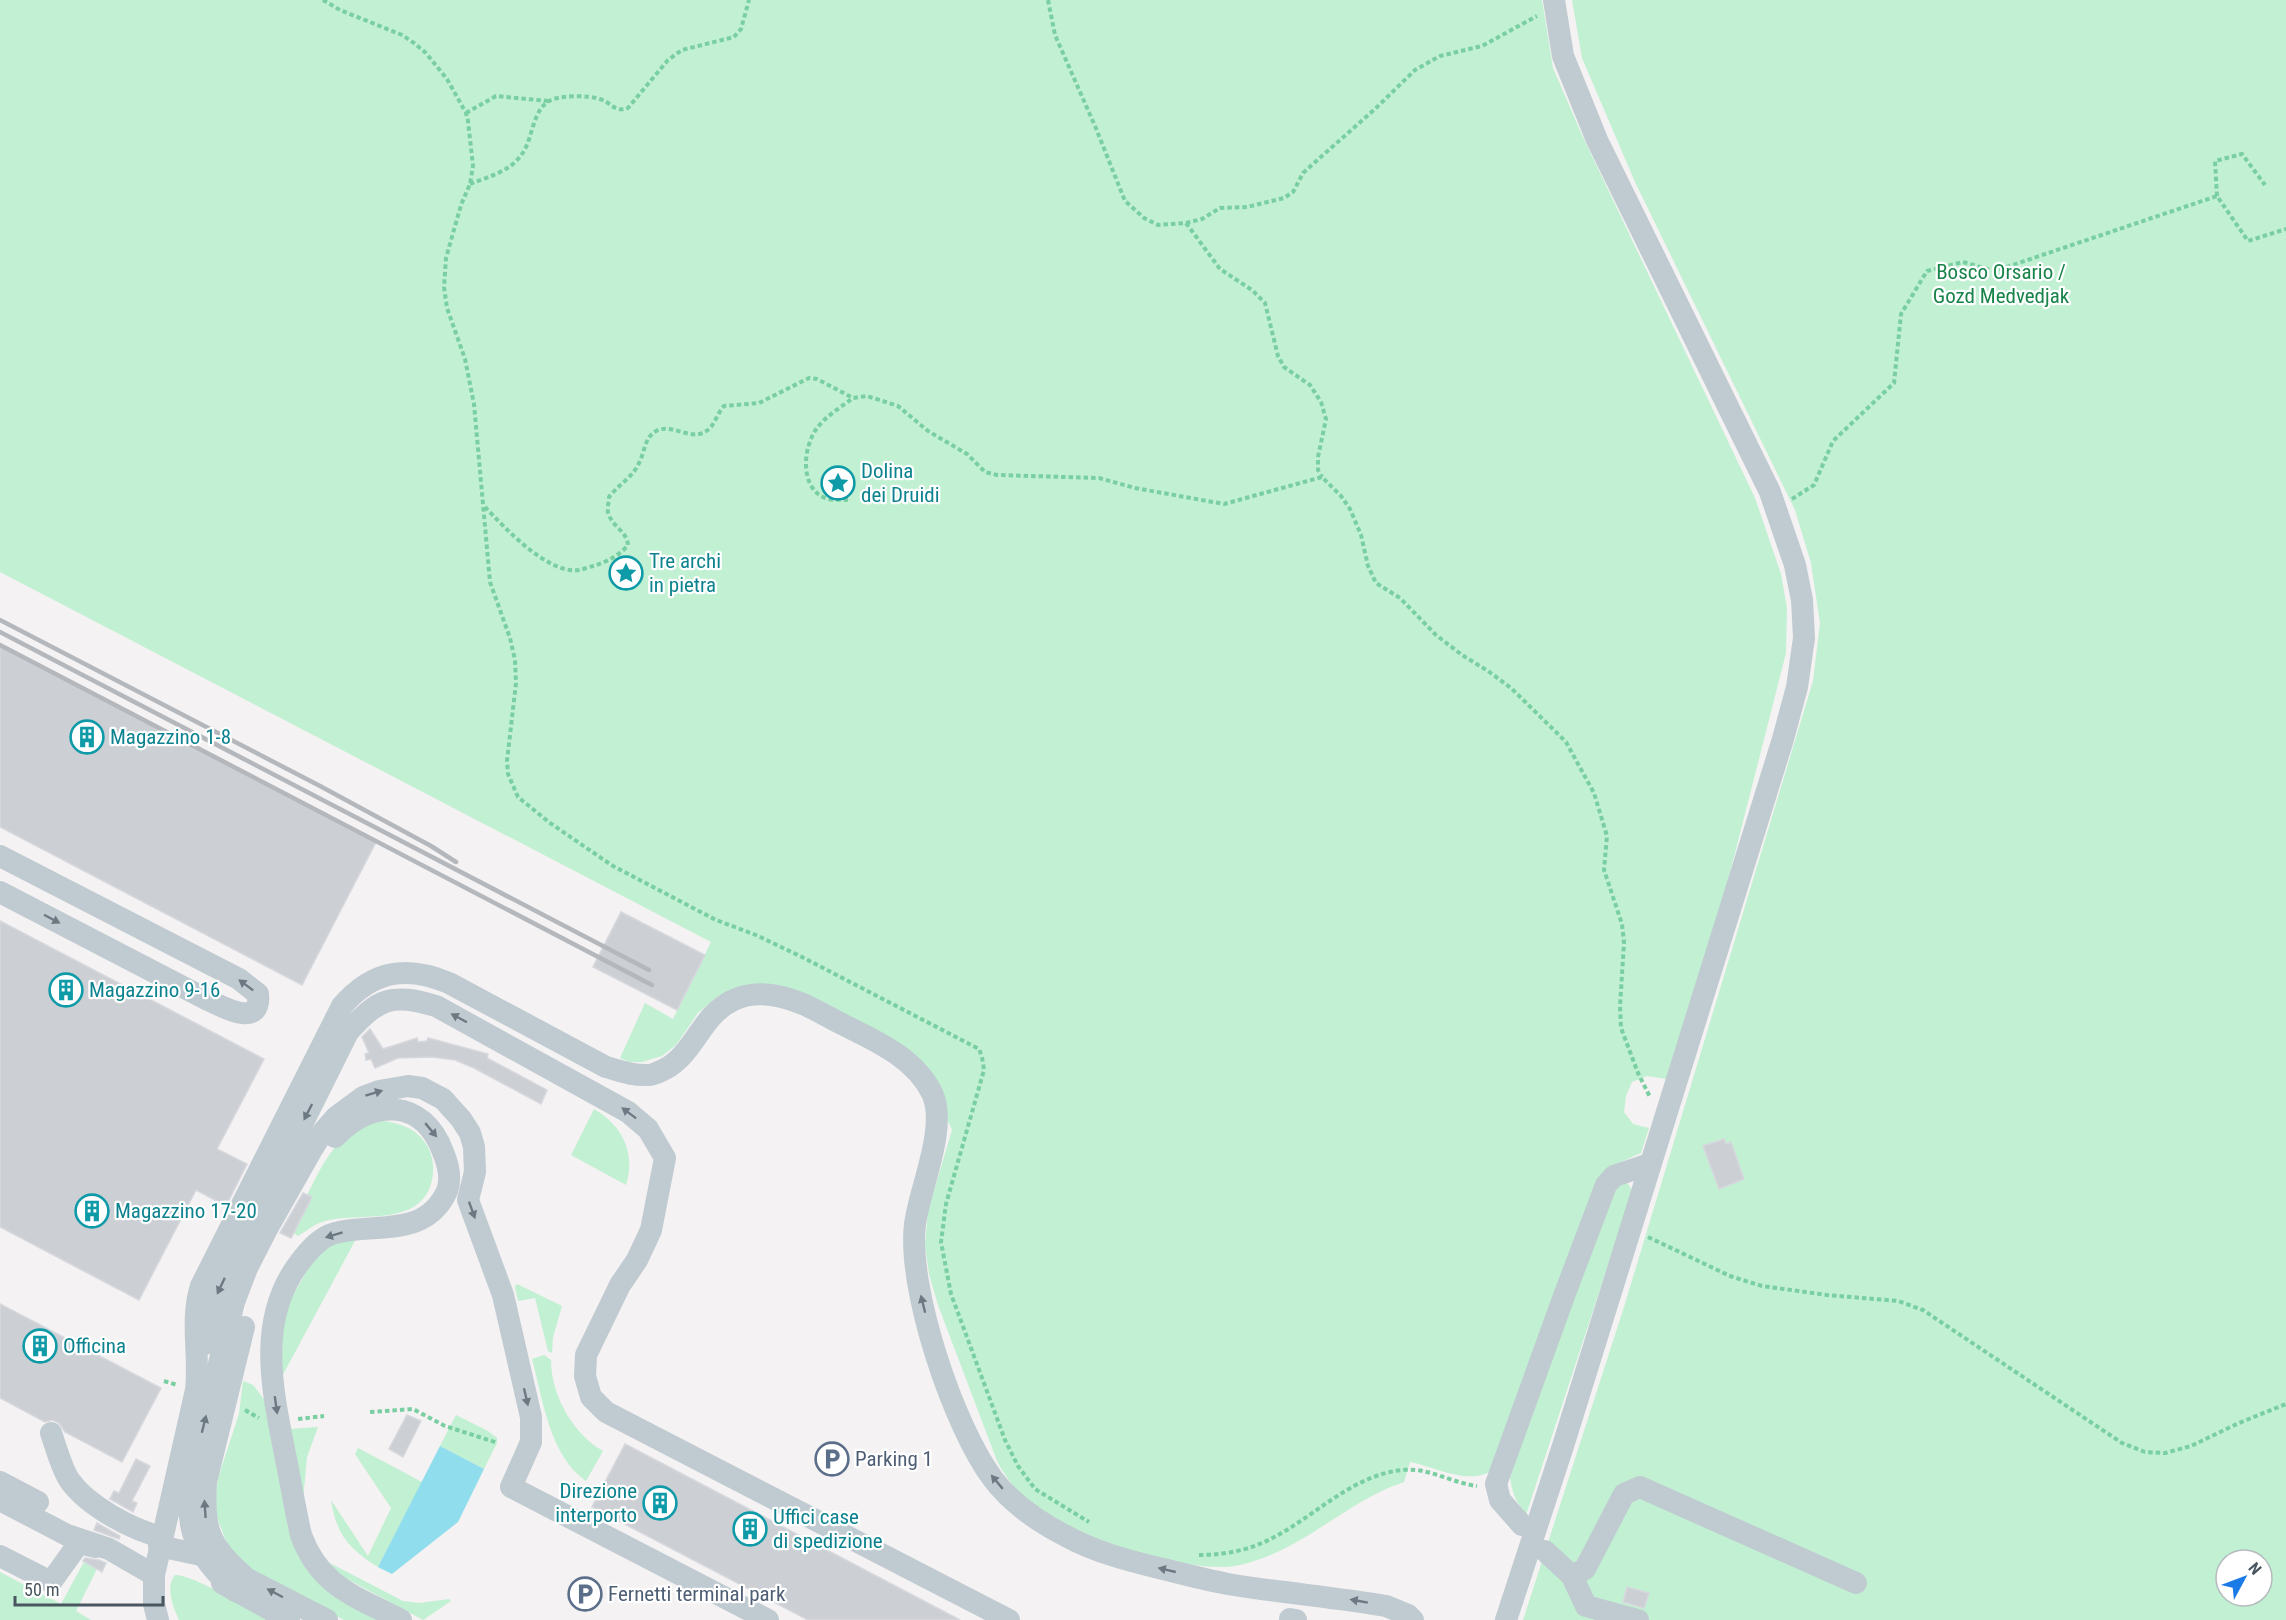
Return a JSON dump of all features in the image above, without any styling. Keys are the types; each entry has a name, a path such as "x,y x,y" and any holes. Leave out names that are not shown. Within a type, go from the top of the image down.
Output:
{"street":[{"path":"1506,1620 1563,1446 1797,687 1804,638 1802,600 1795,565 1770,492 1597,140 1563,56 1555,4"},
{"path":"0,856 239,979 258,994 257,1006 251,1012 241,1014 206,999 0,892"},
{"path":"198,1371 195,1323 196,1302 201,1286 342,1006 354,992 369,982 397,973 431,975 606,1067 630,1074 651,1076 670,1066 687,1051 703,1027 727,1002 744,995 762,993 781,996 803,1004 906,1059 921,1074 933,1096 937,1117 934,1143 915,1229 920,1292 936,1357 963,1425 993,1479 1021,1509 1066,1536 1118,1558 1226,1584 1386,1606 1408,1615 1413,1620"},
{"path":"158,1620 154,1604 154,1575 160,1541 218,1293 348,1032 368,1010 386,1000 410,998 436,1006 628,1112 648,1129 665,1158 651,1230 637,1260 620,1285 586,1354 585,1376 591,1397 606,1412 1009,1620"},
{"path":"327,1620 216,1573 201,1555 192,1530 188,1508 190,1483 234,1302 247,1268 311,1151 336,1117 363,1096 408,1086 422,1088 443,1099 470,1133 474,1148 475,1172 468,1200 502,1295 531,1417 531,1442 526,1458 511,1487 768,1620"},
{"path":"239,1583 215,1547 207,1527 204,1506 206,1482 248,1307 279,1235 330,1142 343,1129 369,1113 392,1109 405,1111 416,1115 437,1137 449,1167 448,1189 434,1212 419,1221 406,1225 334,1233 314,1246 298,1264 285,1288 273,1324 270,1346 270,1366 279,1422 306,1550 327,1579 401,1620"},
{"path":"1522,1525 1500,1500 1496,1484 1606,1185 1614,1176 1650,1164"},
{"path":"51,1433 70,1481 91,1502 239,1583 289,1620"},
{"path":"0,1482 74,1521 109,1549 154,1575"},
{"path":"1572,1576 1585,1569 1623,1494 1640,1487 1856,1583"},
{"path":"0,1500 67,1535 109,1549"},
{"path":"160,1541 201,1555"},
{"path":"0,1556 51,1582 79,1543 109,1549"},
{"path":"1545,1551 1572,1576 1580,1613 1638,1620"}],"path":[{"path":"323,0 340,10 402,34 414,43 426,53 447,79 466,113 473,165 470,184 460,205 446,258 444,287 447,308 465,359 474,404 485,506 485,543 490,582 510,638 515,660 516,683 507,761 508,774 518,797 550,823 613,866 716,920 756,934 979,1049 984,1070 946,1204 941,1242 946,1277 1005,1440 1018,1467 1035,1489 1063,1508 1096,1525"},
{"path":"466,113 496,96 548,101 559,97 587,97 607,101 612,108 621,111 638,99 663,66 682,50 734,37 741,29 749,0"},
{"path":"1048,0 1055,35 1125,201 1144,218 1158,225 1186,223 1202,219 1220,208 1247,207 1284,198 1293,192 1304,173 1415,70 1440,56 1482,46 1555,4"},
{"path":"470,184 514,165 523,154 540,112 548,101"},
{"path":"2265,185 2242,154 2215,161 2217,196 2248,241 2286,229"},
{"path":"1776,509 1814,485 1833,441 1894,383 1901,314 1928,271 1963,262 1995,272 2217,196"},
{"path":"1186,223 1220,269 1252,290 1265,303 1278,356 1284,368 1310,385 1321,402 1326,419 1318,457 1318,470 1350,509 1370,572 1376,583 1400,598 1436,635 1462,656 1511,688 1566,742 1577,761 1594,793 1605,825 1607,844 1604,870 1622,924 1624,943 1621,1028 1650,1097 1666,1112"},
{"path":"485,506 538,556 552,563 578,570 601,564 622,552 628,544 627,537 613,523 608,512 609,497 635,470 648,439 655,432 663,429 701,435 709,428 724,406 759,403 809,378 817,379 853,398"},
{"path":"849,500 827,499 818,494 810,484 805,463 809,443 817,428 853,398 867,396 898,406 928,431 967,453 985,472 997,475 1099,478 1135,488 1224,504 1322,477"},
{"path":"1630,1230 1657,1240 1730,1276 1762,1286 1827,1295 1898,1301 1923,1310 2122,1443 2145,1452 2165,1453 2191,1446 2286,1404"},
{"path":"239,1405 250,1415 264,1421"},
{"path":"370,1412 412,1409 445,1426 498,1443"},
{"path":"296,1419 324,1416"},
{"path":"1192,1554 1214,1555 1257,1545 1277,1535 1354,1486 1401,1470 1414,1469 1473,1485 1496,1484"}],"green space":[{"path":"0,0 1542,0 1553,68 1582,135 1755,498 1781,574 1787,608 1786,653 1708,959 1667,1079 1647,1076 1632,1082 1626,1096 1624,1112 1633,1124 1649,1128 1641,1153 1607,1168 1494,1469 1485,1474 1464,1476 1410,1462 1404,1482 1385,1489 1279,1551 1251,1562 1229,1567 1178,1562 1125,1549 1053,1518 1018,1491 1008,1480 997,1461 938,1305 929,1274 925,1245 928,1211 952,1130 947,1119 944,1101 795,994 718,996 698,1013 676,1045 662,1056 642,1062 629,1062 620,1058 645,1003 673,1019 711,942 0,572"},
{"name":"Bosco Orsario / Gozd Medvedjak","path":"1572,0 2286,0 2286,1620 1523,1620 1624,1307 1813,681 1820,623 1811,563 1795,510 1635,182 1582,58"},
{"path":"594,1109 612,1123 624,1141 629,1162 626,1185 571,1155"},
{"path":"383,1121 400,1124 415,1132 430,1152 433,1174 428,1192 418,1204 405,1211 389,1215 322,1222 298,1236 291,1231 317,1175 335,1147 355,1129"},
{"path":"1627,1183 1631,1188 1631,1195 1526,1515 1515,1497 1510,1477 1613,1187"},
{"path":"356,1239 279,1382 281,1315 321,1247"},
{"path":"517,1284 562,1306 553,1337 552,1353 548,1351 535,1298 518,1301 515,1287"},
{"path":"544,1355 551,1360 555,1387 573,1424 592,1444 603,1451 586,1481 564,1457 549,1425 532,1359"},
{"path":"243,1381 253,1385 266,1402 288,1527 381,1620 344,1620 259,1575 240,1561 226,1541 218,1520 215,1502 218,1478 239,1414"},
{"path":"456,1415 497,1438 497,1443 484,1469 440,1446"},
{"path":"318,1427 307,1457 303,1500 288,1429"},
{"path":"358,1448 422,1482 378,1567 359,1554 346,1540 333,1512 331,1500 368,1556 391,1508 355,1454"},
{"path":"326,1561 403,1601 419,1603 449,1599 451,1601 423,1620 340,1575"},
{"path":"84,1562 97,1569 76,1611 91,1620 0,1620 0,1572 61,1604"},
{"path":"175,1575 209,1587 270,1620 179,1620 170,1591"}],"water":[{"path":"440,1446 484,1469 458,1522 392,1574 378,1567"}],"building":[{"name":"Magazzino 1-8","path":"0,646 376,842 302,985 0,827"},
{"path":"621,912 705,955 677,1010 593,967"},
{"name":"Magazzino 9-16","path":"0,921 264,1059 217,1149 247,1164 226,1206 196,1190 139,1300 0,1227"},
{"path":"370,1029 383,1049 417,1038 418,1042 427,1041 428,1038 488,1054 487,1058 547,1090 541,1104 474,1068 455,1060 432,1057 398,1058 375,1068 371,1059 366,1060 365,1054 369,1053 362,1037"},
{"path":"1724,1139 1726,1144 1731,1142 1744,1179 1719,1189 1703,1146"},
{"path":"303,1193 312,1197 291,1238 280,1233"},
{"name":"Officina","path":"0,1304 161,1388 122,1462 65,1432 59,1423 53,1420 45,1422 0,1398"},
{"path":"407,1415 421,1421 403,1457 389,1449"},
{"name":"Uffici case di spedizione","path":"625,1444 960,1620 808,1620 592,1507"},
{"path":"136,1459 150,1466 132,1501 137,1503 133,1512 110,1499 114,1491 119,1493"},
{"path":"97,1523 120,1536 119,1539 94,1530"},
{"path":"85,1558 106,1563 102,1572 83,1561"},
{"path":"1627,1587 1649,1593 1644,1608 1623,1602"}],"railway":[{"path":"0,620 320,786 456,862"},
{"path":"0,632 649,970"},
{"path":"0,645 652,985"}],"place":[{"name":"Dolina dei Druidi","path":"838,483"},
{"name":"Tre archi in pietra","path":"626,573"},
{"name":"Magazzino 1-8","path":"87,737"},
{"name":"Magazzino 9-16","path":"66,990"},
{"name":"Magazzino 17-20","path":"92,1211"},
{"name":"Officina","path":"40,1346"},
{"name":"Parking 1","path":"832,1459"},
{"name":"Direzione interporto","path":"660,1503"},
{"name":"Uffici case di spedizione","path":"750,1529"},
{"name":"Fernetti terminal park","path":"585,1594"}]}
